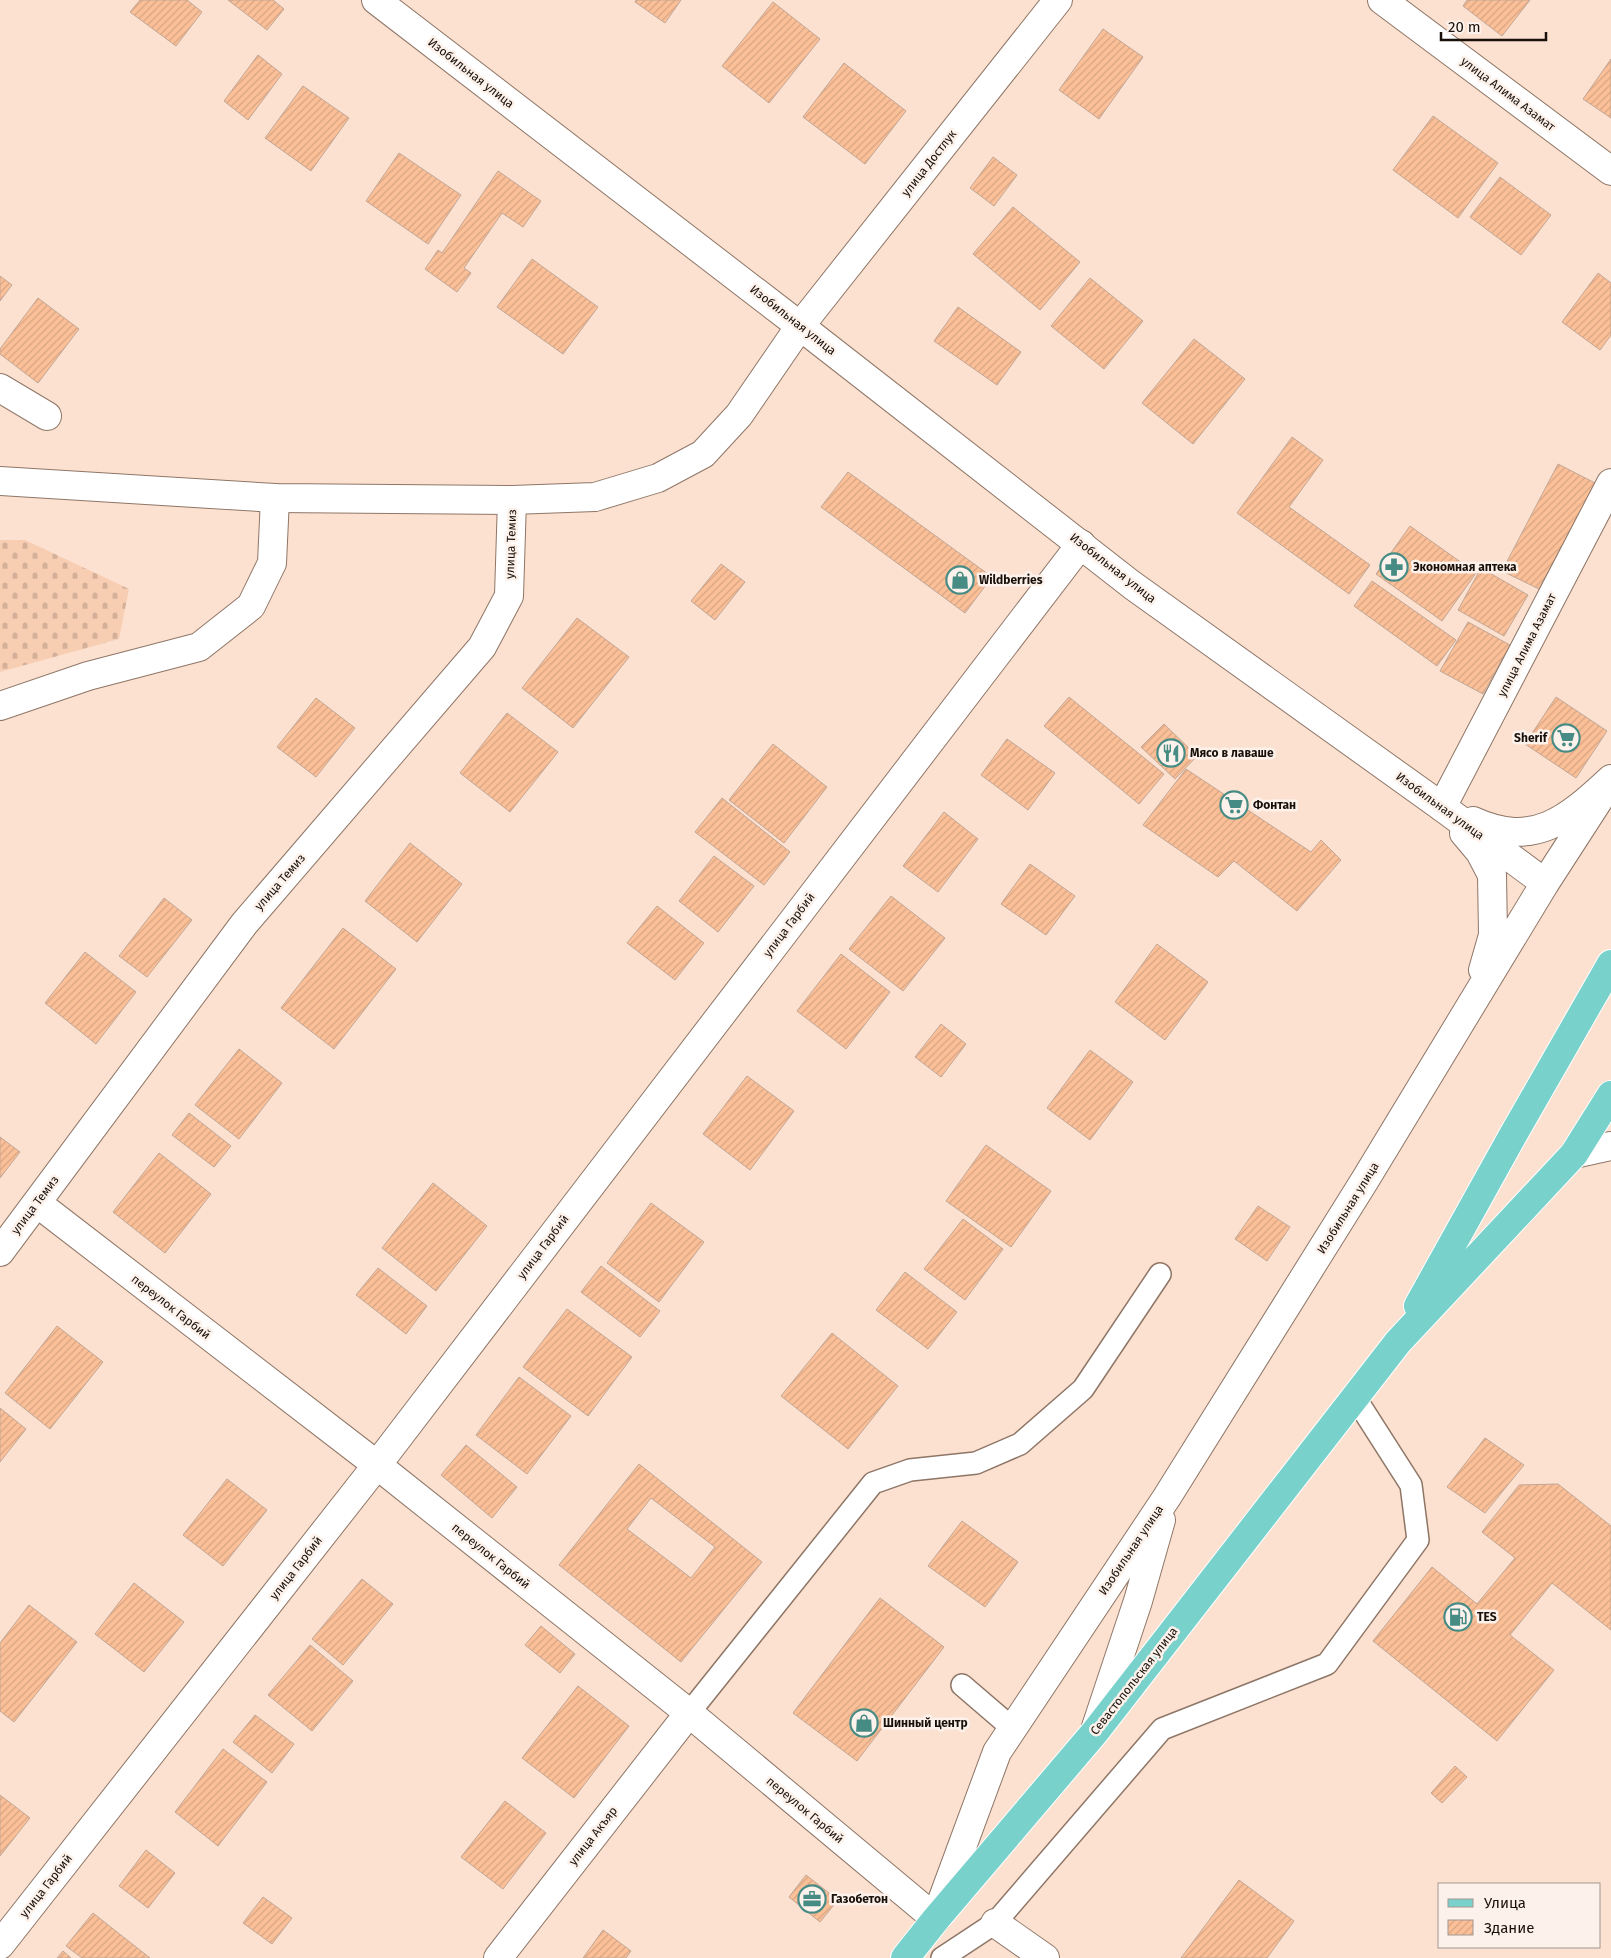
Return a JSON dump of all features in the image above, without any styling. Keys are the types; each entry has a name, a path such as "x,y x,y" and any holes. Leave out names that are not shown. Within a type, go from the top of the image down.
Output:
{"main road":[{"path":"1398,1342 1512,1136 1611,964"},
{"path":"1398,1342 1574,1154 1611,1095"},
{"name":"Севастопольская улица","path":"905,1958 1095,1732 1356,1399 1398,1342"}],"street":[{"name":"Изобильная улица","path":"376,0 800,326 1132,585 1545,883 1365,1180 1167,1497 997,1752 936,1919"},
{"name":"улица Достлук","path":"0,481 274,498 512,500 595,497 658,478 703,454 739,415 800,326 1058,0"},
{"name":"улица Алима Азамат","path":"1382,0 1611,171"},
{"path":"0,388 47,416"},
{"name":"улица Алима Азамат","path":"1442,807 1611,483"},
{"path":"0,706 88,676 199,647 251,606 272,563 274,498"},
{"name":"улица Темиз","path":"0,1252 244,924 482,647 509,596 512,500"},
{"name":"улица Гарбий","path":"0,1945 377,1465 1081,544"},
{"path":"1442,807 1491,829 1511,832 1533,831 1558,823 1579,809 1611,780"},
{"path":"1545,883 1611,780"},
{"path":"1442,807 1480,852 1492,875 1493,935 1486,962 1464,1017"},
{"path":"1574,1154 1611,1146"},
{"name":"переулок Гарбий","path":"37,1204 377,1465 689,1713 936,1919"},
{"path":"1095,1732 1138,1601 1167,1497"},
{"name":"улица Акъяр","path":"498,1958 689,1713"},
{"path":"996,1923 1045,1958"}],"lane":[{"path":"689,1713 873,1483 910,1470 976,1463 1020,1444 1083,1388 1160,1274"},
{"path":"942,1958 996,1923 1162,1729 1327,1664 1418,1540 1411,1485 1356,1399"},
{"path":"962,1685 1012,1728"}],"green space":[{"path":"0,540 25,540 129,589 119,639 0,672"}],"building":[{"path":"140,0 187,0 202,12 176,46 130,12"},
{"path":"228,0 273,0 284,9 267,30"},
{"path":"636,0 681,0 665,23 635,2"},
{"path":"1467,0 1530,0 1502,36 1463,6"},
{"path":"773,2 820,39 769,103 722,66"},
{"path":"1103,29 1143,57 1099,119 1059,90"},
{"path":"258,55 282,74 248,120 224,101"},
{"path":"1611,59 1611,118 1583,99"},
{"path":"844,63 906,111 865,164 803,117"},
{"path":"303,86 349,118 311,171 265,138"},
{"path":"1433,116 1498,163 1458,218 1393,170"},
{"path":"399,153 461,195 428,244 366,201"},
{"path":"993,157 1017,175 994,206 970,188"},
{"path":"498,171 541,201 523,227 502,213 464,268 471,273 457,292 425,269 438,250 442,253"},
{"path":"1500,177 1551,215 1521,255 1470,217"},
{"path":"1013,207 1080,262 1040,310 973,254"},
{"path":"532,259 598,307 563,354 497,307"},
{"path":"1598,273 1611,283 1611,335 1600,350 1562,322"},
{"path":"0,276 12,285 0,301"},
{"path":"1090,278 1143,321 1104,369 1051,326"},
{"path":"38,298 79,329 38,383 0,354 0,349"},
{"path":"958,307 1021,352 997,385 934,341"},
{"path":"1194,339 1245,379 1193,444 1142,403"},
{"path":"1292,437 1323,460 1289,507 1370,565 1349,594 1237,513"},
{"path":"1558,464 1595,483 1539,589 1502,571"},
{"path":"848,472 992,577 965,613 821,507"},
{"path":"1410,526 1476,573 1442,621 1376,574"},
{"path":"721,564 745,582 715,620 691,601"},
{"path":"1481,568 1528,595 1504,636 1458,610"},
{"path":"1372,581 1456,640 1437,666 1354,606"},
{"path":"577,618 629,657 573,728 522,688"},
{"path":"1468,622 1510,645 1483,694 1440,671"},
{"path":"1069,697 1164,774 1139,804 1044,726"},
{"name":"Sherif","path":"1556,697 1607,731 1576,778 1525,744"},
{"path":"316,698 355,728 316,777 277,747"},
{"path":"507,713 558,752 510,812 460,773"},
{"path":"1164,724 1197,756 1175,779 1141,747"},
{"path":"1007,739 1055,773 1028,810 981,775"},
{"path":"773,744 827,787 784,843 729,800"},
{"path":"1186,769 1311,852 1321,840 1341,860 1297,911 1234,861 1218,877 1143,825"},
{"path":"722,798 790,852 764,885 695,832"},
{"path":"944,812 978,839 938,892 903,866"},
{"path":"410,843 462,884 417,942 365,901"},
{"path":"714,856 754,886 718,932 679,901"},
{"path":"1030,864 1075,896 1046,935 1001,904"},
{"path":"891,896 945,938 903,991 849,949"},
{"path":"164,898 192,920 147,977 119,956"},
{"path":"657,906 704,943 675,980 627,943"},
{"path":"343,928 396,969 334,1049 281,1008"},
{"path":"1157,944 1208,982 1165,1040 1115,1002"},
{"path":"85,952 136,992 96,1044 45,1003"},
{"path":"841,954 890,992 846,1049 797,1011"},
{"path":"941,1024 966,1044 941,1077 915,1057"},
{"path":"239,1049 282,1083 239,1139 195,1105"},
{"path":"1090,1050 1133,1082 1090,1140 1047,1108"},
{"path":"747,1076 794,1111 750,1170 703,1134"},
{"path":"189,1113 231,1146 214,1167 172,1135"},
{"path":"0,1137 20,1152 0,1178"},
{"path":"986,1145 1051,1191 1011,1247 946,1201"},
{"path":"159,1153 211,1194 165,1253 113,1212"},
{"path":"433,1183 487,1226 436,1291 382,1248"},
{"path":"651,1203 704,1242 659,1302 607,1263"},
{"path":"1258,1206 1290,1227 1267,1261 1235,1239"},
{"path":"963,1219 1003,1249 965,1300 924,1269"},
{"path":"601,1266 660,1311 640,1337 581,1292"},
{"path":"378,1268 427,1306 406,1334 356,1295"},
{"path":"905,1272 957,1312 928,1349 876,1310"},
{"path":"567,1309 632,1357 588,1416 523,1367"},
{"path":"57,1326 103,1362 50,1429 5,1393"},
{"path":"832,1333 898,1386 848,1449 781,1396"},
{"path":"519,1377 571,1416 527,1474 476,1435"},
{"path":"0,1408 26,1429 0,1462"},
{"path":"1485,1438 1524,1465 1485,1513 1447,1487"},
{"path":"466,1445 517,1487 492,1518 441,1475"},
{"path":"639,1464 762,1562 681,1662 559,1565","holes":["651,1498 715,1547 691,1578 627,1529"]},
{"path":"227,1479 267,1510 223,1566 183,1535"},
{"name":"TES","path":"1558,1484 1611,1526 1611,1630 1552,1583 1510,1635 1554,1670 1497,1741 1373,1641 1432,1567 1477,1604 1515,1558 1482,1532 1519,1485"},
{"path":"962,1521 1018,1562 985,1607 928,1566"},
{"path":"362,1579 393,1604 343,1665 312,1639"},
{"path":"134,1583 184,1622 144,1672 95,1634"},
{"path":"880,1598 944,1647 857,1761 793,1713"},
{"path":"29,1605 77,1642 14,1722 0,1711 0,1643"},
{"path":"541,1626 575,1654 560,1673 525,1645"},
{"path":"310,1645 353,1681 312,1731 268,1695"},
{"path":"578,1686 629,1726 574,1798 522,1758"},
{"path":"255,1715 294,1744 272,1773 233,1742"},
{"path":"223,1749 267,1782 218,1846 175,1812"},
{"path":"1455,1766 1467,1777 1442,1803 1431,1793"},
{"path":"0,1795 30,1818 0,1856"},
{"path":"505,1801 546,1833 503,1889 461,1857"},
{"path":"146,1850 175,1873 148,1908 119,1886"},
{"path":"806,1875 838,1900 820,1922 789,1897"},
{"path":"1239,1880 1294,1921 1267,1958 1181,1958"},
{"path":"263,1897 292,1918 272,1944 243,1923"},
{"path":"93,1913 150,1958 82,1958 66,1946"},
{"path":"603,1930 631,1951 626,1958 583,1958"},
{"path":"63,1951 71,1958 57,1958"}],"place":[{"name":"Экономная аптека","path":"1394,567"},
{"name":"Wildberries","path":"960,580"},
{"name":"Sherif","path":"1566,738"},
{"name":"Мясо в лаваше","path":"1171,753"},
{"name":"Фонтан","path":"1234,805"},
{"name":"TES","path":"1458,1617"},
{"name":"Шинный центр","path":"864,1723"},
{"name":"Газобетон","path":"812,1899"}]}
